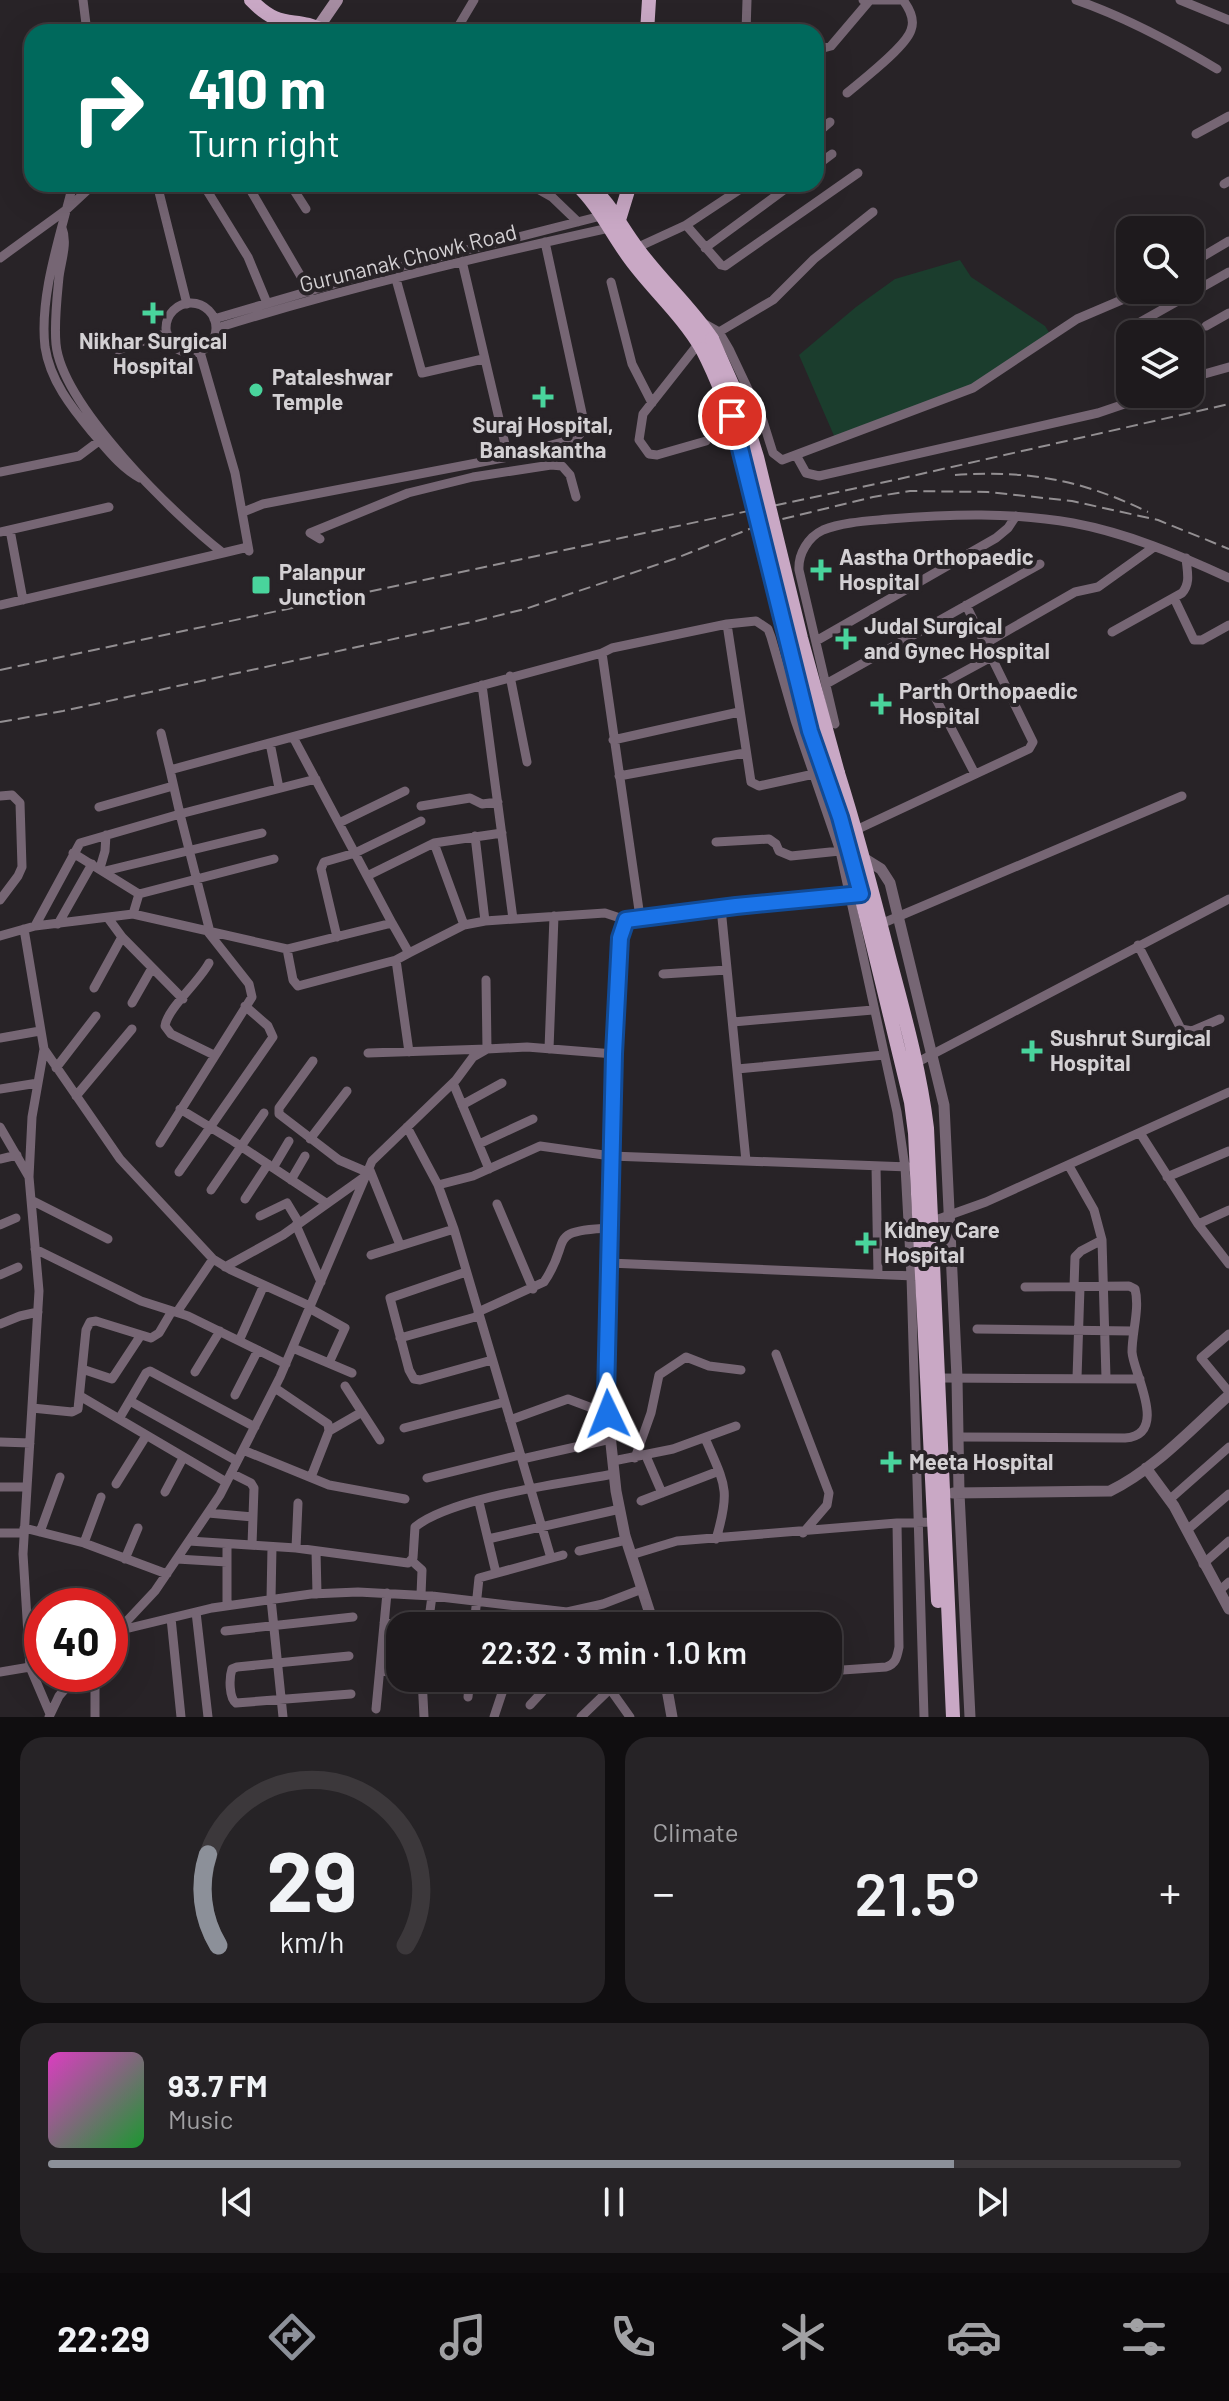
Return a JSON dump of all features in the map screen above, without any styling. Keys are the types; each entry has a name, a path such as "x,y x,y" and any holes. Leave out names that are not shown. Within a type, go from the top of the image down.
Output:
{"main road":[{"path":"242,0 270,24"},
{"path":"251,0 265,15 288,24"},
{"path":"324,24 337,0"},
{"path":"639,0 639,24"},
{"path":"648,24 649,0"},
{"path":"584,192 700,321 708,341 741,445 775,599 810,731 861,895 875,926 927,1128 926,1224 940,1378 953,1717"},
{"path":"594,192 631,261 680,316 708,341"},
{"path":"610,218 618,192"},
{"path":"610,218 625,192"},
{"path":"826,775 856,830 865,859 861,895"},
{"path":"910,1066 910,1167 926,1224 916,1276 945,1493 934,1522 944,1717"}],"street":[{"path":"83,0 86,24"},
{"path":"460,24 474,0"},
{"path":"746,24 747,0"},
{"path":"847,93 900,46 912,30 912,17 903,0 863,0"},
{"path":"824,48 831,46 870,0"},
{"path":"1076,0 1102,4 1217,69"},
{"path":"1180,0 1229,20"},
{"path":"1196,134 1229,116"},
{"path":"824,127 830,122"},
{"path":"824,160 832,154"},
{"path":"686,225 721,265 730,264 858,173"},
{"path":"71,192 57,239 48,292 45,347 52,372 65,398 122,466 140,478 223,553"},
{"path":"0,258 85,192"},
{"path":"159,192 187,304"},
{"path":"208,192 248,257 267,303"},
{"path":"252,192 310,292"},
{"path":"295,192 306,209"},
{"path":"543,192 578,222"},
{"path":"636,248 686,225 736,192"},
{"path":"705,248 781,192"},
{"path":"706,441 657,455 649,454 639,440 643,414 708,341 773,300 824,250 873,212"},
{"path":"215,324 267,303 358,277 578,222 610,218"},
{"name":"Gurunanak Chowk Road","path":"215,324 545,242 610,218"},
{"path":"62,228 65,239 55,341 62,369 83,407 140,478"},
{"path":"1204,256 1229,241"},
{"path":"243,512 263,504 508,457 577,438 585,427 545,242"},
{"path":"462,261 508,457"},
{"path":"1144,320 1229,272"},
{"path":"396,279 422,373 483,359"},
{"path":"611,282 632,364 652,403"},
{"path":"708,341 752,397 773,453 782,460 973,388 1085,314 1116,302"},
{"path":"187,304 205,308 215,324 212,343 200,352 186,353 177,349 167,333 171,314 187,304"},
{"path":"1206,326 1229,313"},
{"path":"118,350 167,333"},
{"path":"0,605 223,553 249,550 235,473 200,352"},
{"path":"1204,374 1229,367"},
{"path":"796,455 806,473 819,476 1116,407"},
{"path":"0,472 79,456 99,441"},
{"path":"320,539 310,533 408,493 473,477 562,466 570,475 576,497"},
{"path":"23,600 5,531 109,507"},
{"path":"835,724 799,560 813,537 823,530 853,523 930,516 1016,516 1074,523 1186,558 1229,578"},
{"path":"816,641 996,538 1016,516"},
{"path":"986,643 1075,592 1098,587 1154,547"},
{"path":"1112,632 1187,588 1186,558"},
{"path":"826,684 1040,564"},
{"path":"1174,598 1194,640 1202,640 1229,625"},
{"path":"856,830 1029,749 1033,742 966,605"},
{"path":"170,770 612,648 727,624 756,621 768,629 826,775 840,851 861,895 873,1010 910,1167 916,1276 918,1522 924,1717"},
{"path":"727,624 751,782 755,785 826,775"},
{"path":"602,653 640,917"},
{"path":"975,774 936,699 934,688 993,656"},
{"path":"510,676 527,762"},
{"path":"482,685 513,919"},
{"path":"613,740 739,712"},
{"path":"160,1143 252,997 249,984 209,931 161,733"},
{"path":"293,737 409,953"},
{"path":"270,743 279,788"},
{"path":"619,776 745,753"},
{"path":"35,926 80,843 316,779"},
{"path":"99,807 173,786"},
{"path":"339,823 405,791"},
{"path":"0,796 12,795 20,803 22,856 18,876 0,900"},
{"path":"875,926 1182,796"},
{"path":"421,806 470,798 482,804 498,802"},
{"path":"337,937 321,869 324,862 355,853 421,821"},
{"path":"99,868 262,833"},
{"path":"367,876 434,843 502,833"},
{"path":"58,924 99,868 106,835"},
{"path":"475,836 485,921"},
{"path":"716,842 769,839 779,851 791,856 840,851"},
{"path":"434,843 464,925"},
{"path":"73,853 139,894 274,859"},
{"path":"865,859 885,873 899,916 944,1105 958,1437 945,1493 970,1717"},
{"path":"133,914 139,894"},
{"path":"287,949 293,980 298,986 396,960 464,925 485,921 605,913 626,920 861,895"},
{"path":"910,1066 1229,899"},
{"path":"721,908 746,1161"},
{"path":"0,936 35,926 133,914 287,949 392,923"},
{"path":"549,1049 554,916"},
{"path":"108,918 122,937 183,999"},
{"path":"626,920 620,938 614,1054 608,1414 626,1540 649,1612"},
{"path":"24,929 44,1049 56,1068 120,1159 213,1259 345,1328 329,1363"},
{"path":"94,988 122,937"},
{"path":"1138,945 1181,1029 1192,1031 1220,1019"},
{"path":"396,960 409,1052"},
{"path":"209,963 166,1018 166,1030 214,1055"},
{"path":"132,1003 152,968"},
{"path":"663,974 727,970"},
{"path":"486,980 487,1049"},
{"path":"179,1172 273,1037 268,1026 245,1006"},
{"path":"733,1022 873,1010"},
{"path":"56,1068 96,1016"},
{"path":"76,1096 132,1029"},
{"path":"0,1038 40,1031"},
{"path":"25,1588 24,1530 39,1291 29,1177 32,1117 44,1049"},
{"path":"128,1620 155,1591 229,1477 286,1364 372,1161 453,1083 473,1057 487,1049"},
{"path":"368,1053 549,1049 614,1054"},
{"path":"737,1069 884,1055"},
{"path":"313,1061 278,1111 281,1117 339,1160 367,1173 400,1245"},
{"path":"0,1089 38,1083"},
{"path":"453,1083 489,1169"},
{"path":"462,1105 502,1083"},
{"path":"310,1139 347,1091"},
{"path":"926,1224 1069,1166 1229,1092"},
{"path":"180,1109 326,1203"},
{"path":"211,1190 264,1113"},
{"path":"479,1144 533,1119"},
{"path":"0,1127 29,1177"},
{"path":"407,1127 438,1185 454,1229 551,1558"},
{"path":"927,1128 946,1148"},
{"path":"1140,1133 1198,1224 1229,1264"},
{"path":"245,1199 289,1141"},
{"path":"438,1185 465,1179 540,1146 611,1156 910,1167"},
{"path":"1167,1177 1229,1151"},
{"path":"0,1159 17,1155"},
{"path":"291,1180 305,1156"},
{"path":"876,1166 878,1274"},
{"path":"1069,1166 1094,1210 1102,1240 1106,1378"},
{"path":"225,1267 297,1224 367,1173"},
{"path":"31,1200 108,1239"},
{"path":"260,1216 287,1203 321,1282"},
{"path":"497,1204 533,1289"},
{"path":"1198,1224 1229,1210"},
{"path":"0,1225 16,1218"},
{"path":"400,1338 478,1314 533,1289 547,1277 561,1242 569,1233 579,1229 610,1228"},
{"path":"371,1255 454,1229"},
{"path":"1077,1378 1075,1257 1102,1240"},
{"path":"35,1249 141,1301 174,1311 286,1364"},
{"path":"32,1408 78,1409 86,1330 90,1322 96,1321 151,1338 157,1336 213,1259"},
{"path":"609,1263 916,1276"},
{"path":"0,1275 18,1267"},
{"path":"466,1272 390,1300 409,1370 417,1380 492,1360"},
{"path":"239,1341 264,1285"},
{"path":"958,1437 1132,1437 1141,1431 1147,1410 1146,1395 1133,1363 1135,1289 1129,1286 1025,1287"},
{"path":"0,1324 38,1312"},
{"path":"977,1329 1132,1331"},
{"path":"195,1372 220,1331"},
{"path":"945,1493 1110,1491 1130,1481 1229,1394 1201,1358 1229,1334"},
{"path":"82,1369 112,1379 141,1335"},
{"path":"293,1348 352,1373"},
{"path":"235,1395 258,1350"},
{"path":"776,1354 829,1493 827,1505 803,1533"},
{"path":"662,1493 640,1457 656,1381 663,1371 686,1357 709,1366 741,1370"},
{"path":"119,1419 146,1373 153,1371 255,1427"},
{"path":"940,1378 1140,1379"},
{"path":"345,1386 380,1440"},
{"path":"275,1388 326,1421 329,1431 311,1477"},
{"path":"80,1396 183,1458 253,1485 252,1545"},
{"path":"510,1420 568,1399 608,1414"},
{"path":"130,1401 237,1461"},
{"path":"404,1428 505,1402"},
{"path":"329,1431 362,1412"},
{"path":"412,1561 415,1527 443,1512 614,1467 736,1426"},
{"path":"116,1484 146,1436"},
{"path":"705,1438 719,1471 726,1502 716,1539"},
{"path":"427,1478 611,1439"},
{"path":"0,1442 30,1443"},
{"path":"1169,1500 1229,1447"},
{"path":"243,1450 352,1491 405,1499"},
{"path":"165,1492 183,1458"},
{"path":"1146,1468 1187,1530 1229,1609"},
{"path":"641,1501 719,1471"},
{"path":"40,1532 60,1477"},
{"path":"0,1487 27,1487"},
{"path":"1187,1530 1229,1494"},
{"path":"84,1543 101,1497"},
{"path":"479,1502 496,1573"},
{"path":"296,1548 298,1503"},
{"path":"488,1539 620,1509"},
{"path":"208,1513 253,1517"},
{"path":"631,1555 677,1541 934,1522"},
{"path":"842,1670 886,1667 897,1657 897,1523"},
{"path":"125,1559 138,1528"},
{"path":"0,1533 40,1532 84,1543 167,1574"},
{"path":"579,1551 626,1540"},
{"path":"189,1541 296,1548 404,1564 412,1561"},
{"path":"1203,1564 1229,1541"},
{"path":"227,1544 227,1605"},
{"path":"272,1547 271,1599 283,1717"},
{"path":"316,1551 317,1594"},
{"path":"475,1612 478,1580 563,1555"},
{"path":"177,1559 227,1562"},
{"path":"412,1561 422,1570 427,1612"},
{"path":"1219,1591 1229,1582"},
{"path":"128,1631 227,1605 317,1594 426,1596 529,1610 556,1617 642,1589"},
{"path":"376,1709 387,1593"},
{"path":"196,1612 208,1717"},
{"path":"225,1631 353,1617"},
{"path":"171,1618 181,1717"},
{"path":"349,1656 232,1669 232,1698 236,1703 351,1694"},
{"path":"0,1672 24,1668"},
{"path":"380,1671 386,1672"},
{"path":"40,1692 50,1715"},
{"path":"50,1715 62,1692"},
{"path":"95,1692 95,1717"},
{"path":"423,1692 424,1717"},
{"path":"468,1697 469,1692"},
{"path":"494,1717 502,1692"},
{"path":"530,1705 542,1692"},
{"path":"581,1717 606,1692"},
{"path":"613,1692 630,1717"},
{"path":"668,1692 672,1717"}],"green space":[{"path":"960,260 971,277 1045,326 1050,334 981,382 835,438 799,355 895,279"}],"railway":[{"path":"0,670 899,479 1229,404"},
{"path":"955,475 1007,474 1054,480 1100,492 1148,512"},
{"path":"0,722 63,711 525,609 674,559 762,524 910,491 988,492 1072,501 1158,520 1229,549"}],"place":[{"name":"Nikhar Surgical Hospital","path":"153,313"},
{"name":"Pataleshwar Temple","path":"256,390"},
{"name":"Suraj Hospital, Banaskantha","path":"543,397"},
{"name":"Aastha Orthopaedic Hospital","path":"821,570"},
{"name":"Palanpur Junction","path":"261,585"},
{"name":"Judal Surgical and Gynec Hospital","path":"846,639"},
{"name":"Parth Orthopaedic Hospital","path":"881,704"},
{"name":"Sushrut Surgical Hospital","path":"1032,1051"},
{"name":"Kidney Care Hospital","path":"866,1243"},
{"name":"Meeta Hospital","path":"891,1462"}],"route":[{"path":"608,1414 614,1054 620,938 626,920 861,894 840,817 810,731 732,416"}]}
